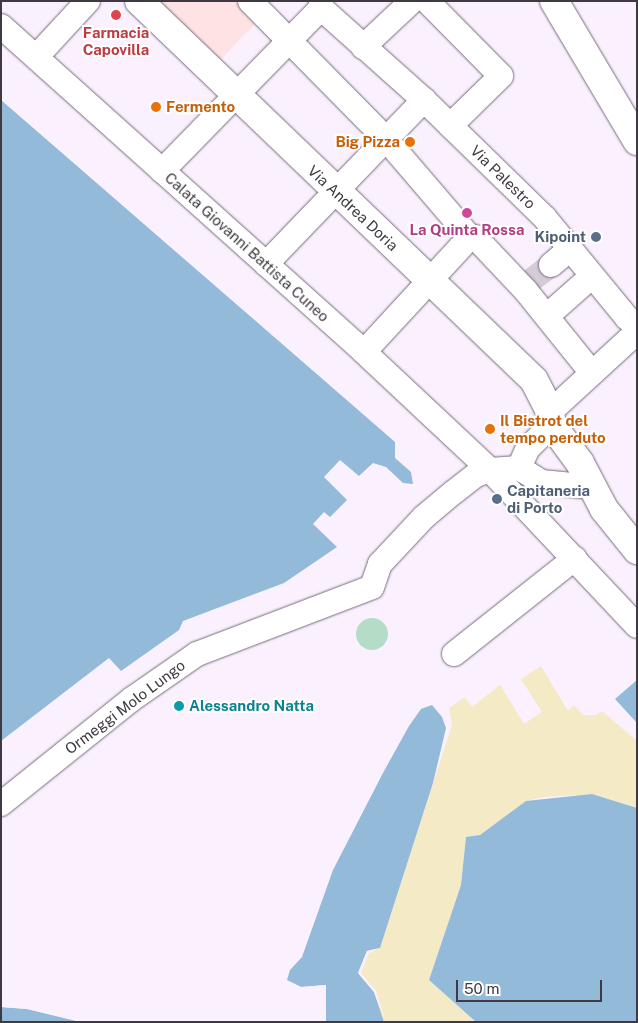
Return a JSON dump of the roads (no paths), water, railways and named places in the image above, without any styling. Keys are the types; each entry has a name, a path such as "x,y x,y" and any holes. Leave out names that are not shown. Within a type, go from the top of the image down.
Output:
{"main road":[{"name":"Via Andrea Doria","path":"139,1 236,97 534,380 551,418 580,463 604,509 637,550"},
{"path":"554,1 637,141"}],"street":[{"path":"37,56 88,1"},
{"path":"250,1 385,138 470,237 475,237 526,284 546,316 592,373"},
{"path":"363,46 412,1"},
{"path":"427,1 501,76 450,126"},
{"path":"162,172 236,97 321,5"},
{"name":"Via Palestro","path":"321,5 363,46 424,100 545,218 627,318 637,326"},
{"name":"Calata Giovanni Battista Cuneo","path":"1,26 37,56 162,172 364,352 490,470 512,497 575,558 637,626"},
{"path":"266,264 385,138 424,100"},
{"path":"364,352 470,237"},
{"path":"551,265 571,248"},
{"path":"546,316 592,276"},
{"path":"519,468 528,448 551,418 592,373 637,332"},
{"path":"490,470 519,468 541,482 592,487"},
{"name":"Ormeggi Molo Lungo","path":"1,804 132,699 197,654 372,587 380,564 424,517 476,475 490,470"},
{"path":"454,654 575,558"}],"water":[{"path":"1,100 395,442 395,458 411,472 413,484 403,483 386,467 373,463 359,476 340,460 324,477 347,500 330,517 324,512 313,524 337,547 284,583 183,621 179,630 121,671 109,658 1,741"},
{"path":"637,680 637,723 615,699"},
{"path":"432,705 442,717 446,728 433,783 380,948 367,951 358,973 374,992 384,1022 326,1022 326,985 301,987 287,980 290,970 302,957 333,870 384,771 409,726 421,709"},
{"path":"592,794 637,808 637,1022 476,1022 429,980 461,885 466,837 480,835 526,801"},
{"path":"1,1007 27,1009 80,1022 1,1022"}],"tunnel":[{"path":"530,281 551,265"}],"place":[{"name":"Farmacia Capovilla","path":"116,15"},
{"name":"Fermento","path":"156,107"},
{"name":"Big Pizza","path":"410,142"},
{"name":"La Quinta Rossa","path":"467,213"},
{"name":"Kipoint","path":"596,237"},
{"name":"Il Bistrot del tempo perduto","path":"490,429"},
{"name":"Capitaneria di Porto","path":"497,499"},
{"name":"Alessandro Natta","path":"179,706"}]}
